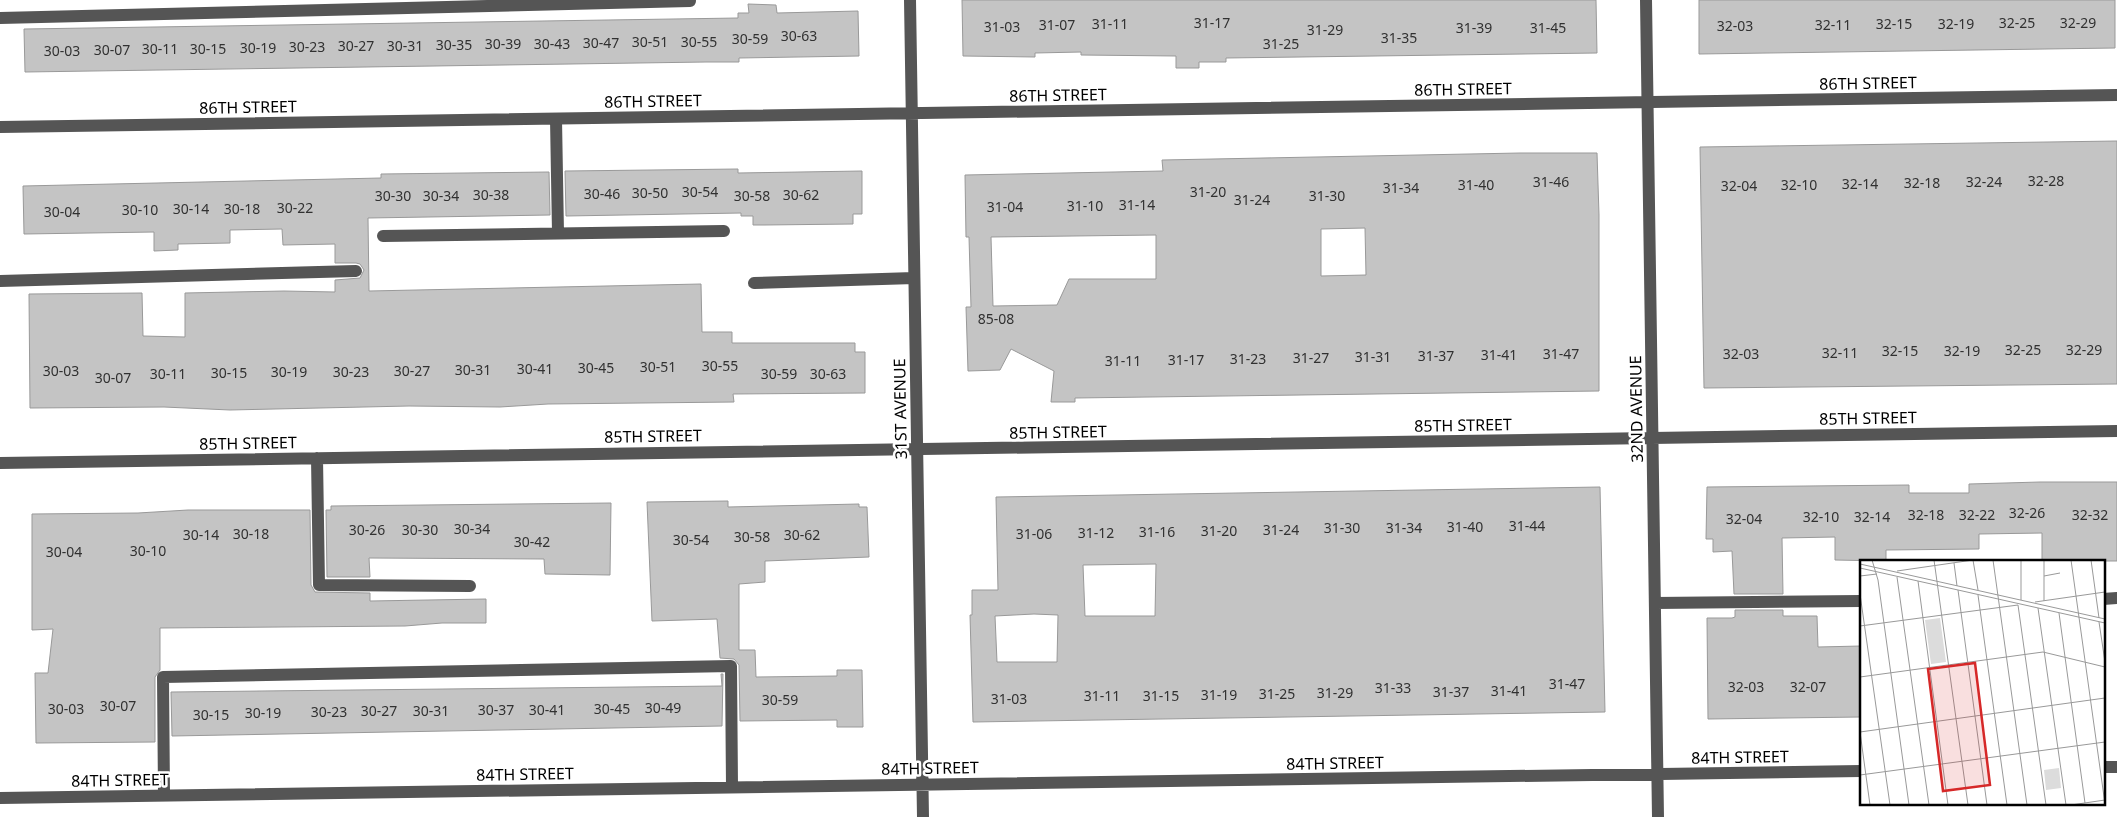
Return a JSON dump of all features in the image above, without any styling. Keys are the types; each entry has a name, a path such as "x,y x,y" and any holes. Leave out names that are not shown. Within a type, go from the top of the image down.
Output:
{"street":[{"name":"31ST AVENUE","path":"910,0 923,817"},
{"name":"32ND AVENUE","path":"1646,0 1658,817"},
{"path":"0,18 690,1"},
{"name":"86TH STREET","path":"0,127 2117,95"},
{"path":"556,119 558,233"},
{"path":"383,236 724,231"},
{"path":"0,281 356,271"},
{"path":"754,283 914,278"},
{"name":"85TH STREET","path":"0,463 917,448 974,450 2117,431"},
{"path":"317,458 319,585 470,586"},
{"path":"2104,599 2117,598"},
{"path":"1655,604 1860,601"},
{"path":"164,796 163,676 721,666 731,666 732,787"},
{"path":"2104,767 2117,767"},
{"name":"84TH STREET","path":"0,798 1860,771"}],"building":[{"path":"962,0 1596,0 1597,53 1226,58 1226,62 1199,62 1199,68 1176,68 1176,56 1081,55 1081,52 1035,53 1035,57 963,56"},
{"path":"1699,0 2115,0 2115,48 1699,54"},
{"path":"748,4 776,5 777,13 858,11 859,56 739,58 739,62 25,72 24,29 738,18 738,13 749,13"},
{"path":"2117,141 2117,384 1704,388 1700,147"},
{"path":"1597,153 1599,391 1075,398 1075,402 1051,402 1054,371 1011,349 1000,370 968,371 966,307 971,307 969,237 966,237 965,175 1163,171 1162,160","holes":["1365,228 1366,275 1321,276 1321,229","1156,235 1156,279 1069,279 1057,305 993,306 991,237"]},
{"path":"738,169 738,173 862,171 862,214 853,214 853,224 764,225 753,225 753,216 741,216 741,213 566,216 565,171"},
{"path":"549,172 550,215 368,218 369,291 701,284 702,332 732,332 732,343 855,343 855,352 865,352 865,393 733,394 734,402 548,404 500,407 409,406 230,410 164,407 30,408 29,294 142,293 143,336 185,337 185,293 335,292 335,280 360,278 364,270 360,264 356,263 335,263 335,244 283,245 282,229 230,230 230,243 178,244 178,250 154,251 154,232 24,234 23,186 381,178 381,174"},
{"path":"2117,482 2117,561 2042,560 2042,533 1979,534 1979,549 1886,550 1886,560 1835,560 1835,537 1782,538 1783,594 1734,594 1732,551 1713,552 1713,539 1706,539 1707,487 1909,485 1909,493 1969,493 1969,484"},
{"path":"1600,487 1605,712 973,722 970,615 972,615 972,590 998,590 996,497","holes":["1156,564 1155,616 1085,616 1083,565","1058,615 1057,662 997,662 995,616"]},
{"path":"728,501 728,507 859,504 859,507 867,507 869,557 765,561 765,582 739,584 739,650 755,650 756,677 837,676 837,670 862,670 863,727 837,727 837,720 740,721 739,665 734,659 720,658 717,619 652,621 647,502"},
{"path":"611,503 610,575 545,574 544,559 369,558 370,577 327,577 326,510 331,510 331,506"},
{"path":"188,510 310,510 311,585 315,592 370,593 370,601 486,599 486,623 442,623 405,626 160,628 160,670 155,677 155,742 36,743 35,673 48,673 53,629 32,630 32,514 138,513"},
{"path":"1735,610 1783,610 1783,616 1817,616 1818,647 1860,646 1860,717 1708,719 1707,618 1735,617"},
{"path":"721,674 723,674 722,726 172,736 171,692 722,686"}]}
